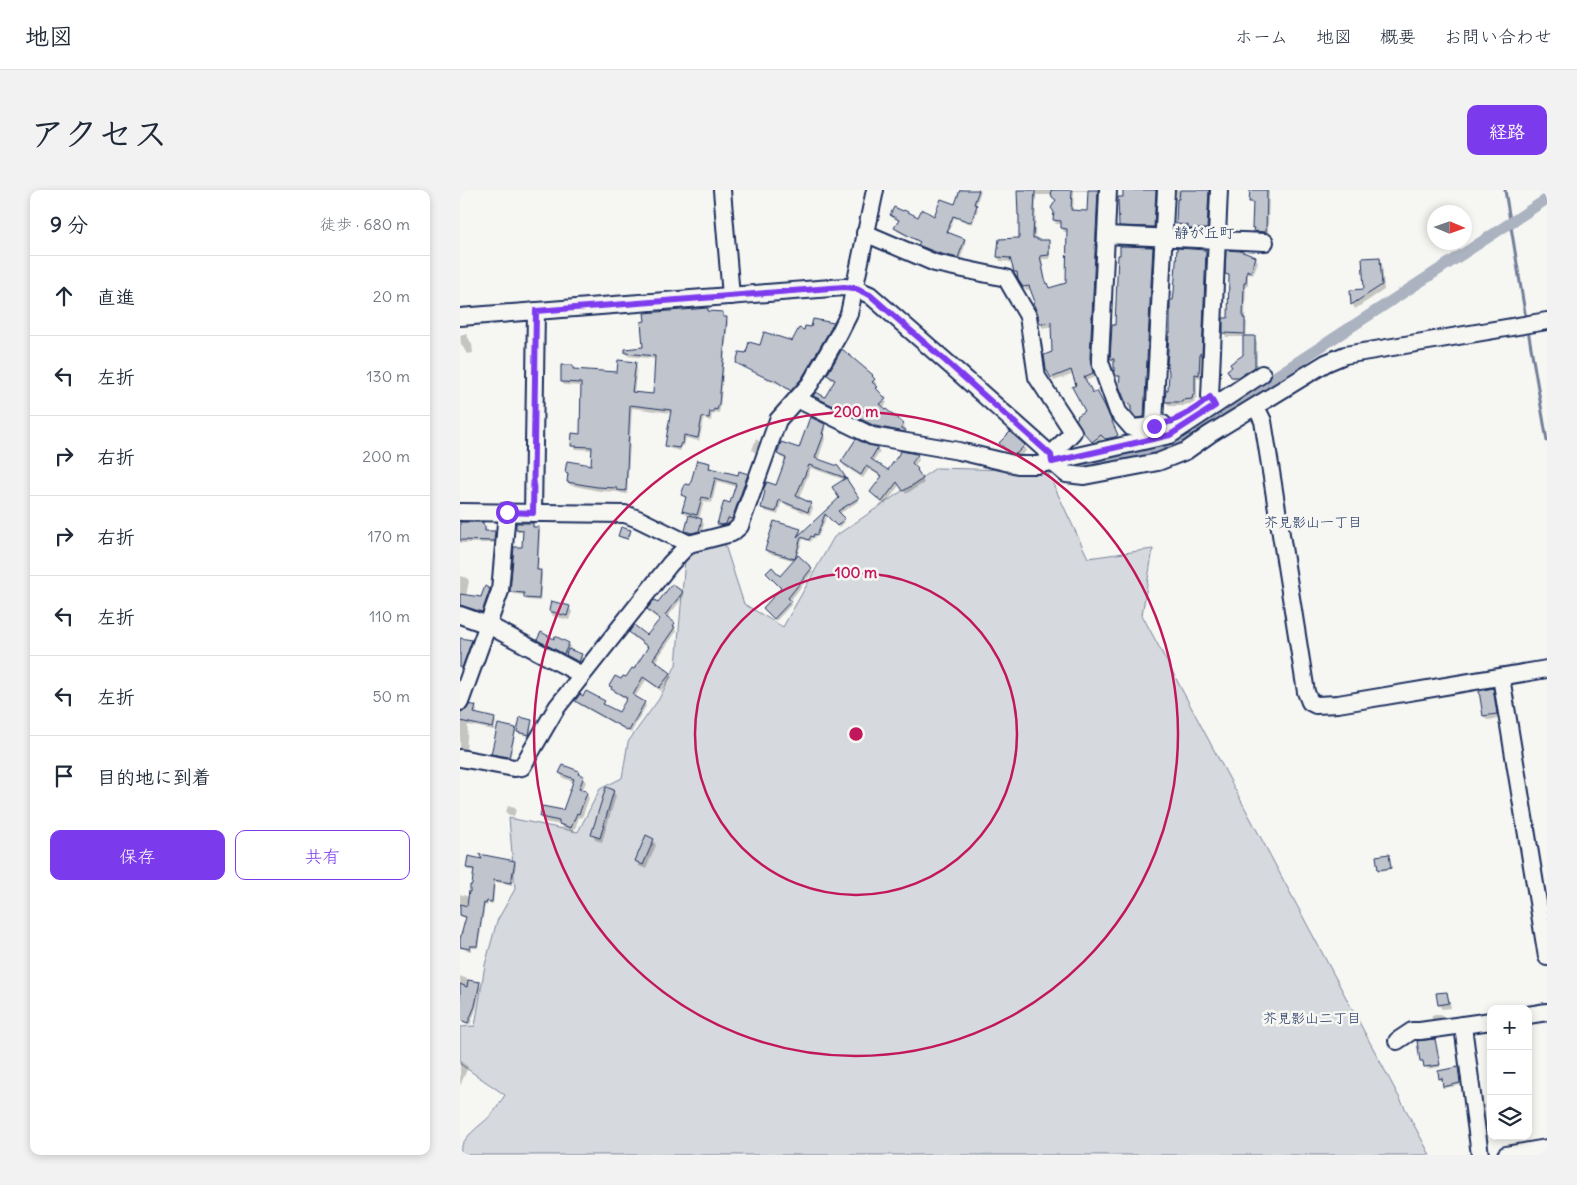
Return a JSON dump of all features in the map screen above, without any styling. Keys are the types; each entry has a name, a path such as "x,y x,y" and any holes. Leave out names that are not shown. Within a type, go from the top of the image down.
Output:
{"street":[{"path":"722,190 730,296"},
{"path":"460,758 514,768 522,767 557,707 670,564 689,544 732,533 740,526 778,420 810,384 849,314 875,190"},
{"path":"1108,190 1100,362 1118,412 1132,428 1168,423 1262,374"},
{"path":"1154,426 1166,190"},
{"path":"1213,401 1219,190"},
{"path":"865,233 935,263 1006,278 1028,316 1037,377 1073,432 1052,458"},
{"path":"1106,235 1265,242"},
{"path":"460,317 844,287 854,288 870,295 1052,458 1066,474 1084,476 1158,462 1186,451 1210,434 1326,363 1345,355 1534,323"},
{"path":"533,513 536,311"},
{"path":"797,399 872,436 959,451 1018,465 1037,465 1052,458 1170,435 1213,401"},
{"path":"1256,407 1263,421 1306,692 1310,702 1316,704 1338,704 1547,669"},
{"path":"460,512 625,514 689,544"},
{"path":"460,702 500,591 507,512"},
{"path":"460,615 488,625 582,674"},
{"path":"1501,677 1547,957"},
{"path":"1532,1014 1547,1012"},
{"path":"1397,1041 1412,1030 1420,1031 1487,1022"},
{"path":"1463,1026 1480,1155"},
{"path":"1506,1155 1547,1148"}],"shaded area":[{"path":"936,468 1047,471 1088,558 1153,549 1142,615 1430,1155 460,1155 463,1143 493,1113 505,1095 460,1064 460,1027 475,1026 485,965 497,921 515,889 509,818 578,832 600,789 622,778 628,742 659,699 676,665 685,559 723,539 744,604 783,627 834,537"}],"building":[{"path":"960,190 979,190 974,204 977,205 972,220 970,222 953,216 947,232 965,239 958,258 918,245 920,242 894,228 899,220 890,215 894,207 918,217 922,209 934,216 941,199 955,204"},
{"path":"1017,190 1035,190 1033,238 1049,240 1049,255 1040,256 1046,284 1049,288 1066,283 1067,229 1061,228 1061,221 1053,220 1054,212 1051,208 1056,200 1052,197 1051,190 1072,190 1071,210 1087,211 1088,190 1098,190 1090,358 1093,373 1084,377 1093,393 1097,391 1105,406 1118,435 1115,437 1105,439 1101,435 1092,442 1083,432 1076,419 1077,416 1085,411 1072,387 1076,385 1071,370 1051,378 1046,369 1044,355 1052,352 1051,322 1039,324 1038,314 1033,303 1035,302 1029,286 1023,287 1018,280 1017,272 1014,272 1010,258 997,257 999,239 1019,238"},
{"path":"1123,190 1156,190 1154,227 1119,226 1118,197 1123,197"},
{"path":"1180,190 1209,190 1207,229 1188,229 1188,225 1176,224 1177,199 1179,199"},
{"path":"1250,190 1267,190 1266,232 1253,231 1253,202 1249,202"},
{"path":"1120,246 1153,247 1144,417 1136,418 1131,411 1131,404 1126,403 1119,386 1120,376 1116,376 1114,372 1114,359 1110,359 1112,325 1115,325"},
{"path":"1177,248 1206,250 1202,356 1200,353 1199,375 1195,374 1195,394 1193,394 1192,399 1182,400 1182,402 1165,402 1169,372 1167,366 1170,300 1173,300"},
{"path":"1226,250 1240,251 1256,257 1251,272 1247,270 1246,283 1244,283 1243,318 1245,318 1245,334 1223,333 1223,318 1228,318 1229,275 1225,274"},
{"path":"1380,257 1382,285 1351,305 1350,290 1364,289 1362,258"},
{"path":"708,308 708,311 723,312 723,317 727,317 719,404 717,410 710,411 709,418 702,417 698,438 684,435 683,443 681,443 679,448 665,446 671,410 630,405 626,491 617,490 617,488 567,482 568,473 565,472 567,461 591,465 592,447 571,446 572,433 580,434 581,383 561,382 561,365 573,365 573,369 617,372 618,360 636,362 632,392 653,394 655,356 625,353 625,349 643,347 641,322 645,321 644,313"},
{"path":"813,319 834,323 802,378 791,391 776,381 736,363 739,352 746,353 749,342 760,345 764,332 792,341 799,328 804,330 805,326 811,327"},
{"path":"1243,336 1255,336 1255,367 1239,377 1231,377 1227,370 1232,367 1230,364 1243,355"},
{"path":"842,349 873,375 875,379 872,382 886,399 880,404 904,424 901,428 906,430 905,432 875,426 813,396 816,392 825,397 835,380 827,375"},
{"path":"810,417 825,424 822,434 824,434 815,458 838,466 846,478 809,465 796,496 811,503 808,512 779,500 776,512 761,508 765,491 763,490 767,482 776,485 786,458 777,454 781,442 799,448"},
{"path":"1010,432 1025,445 1016,454 1010,453 999,443"},
{"path":"856,439 868,445 878,447 871,459 888,470 901,451 918,455 912,463 918,469 923,479 903,491 897,482 882,502 870,492 882,476 866,466 861,475 841,462"},
{"path":"697,460 710,463 709,468 738,475 739,471 748,474 732,519 728,518 726,524 717,524 724,501 730,503 736,484 715,478 710,499 702,497 697,515 682,511 686,497 681,495 685,484 690,485"},
{"path":"846,478 859,498 838,511 845,518 837,526 825,514 817,535 814,534 809,540 801,537 795,559 765,550 774,521 801,529 797,537 839,498 832,487"},
{"path":"689,515 702,519 699,531 692,533 685,531"},
{"path":"460,522 483,522 485,531 495,531 494,541 460,540"},
{"path":"516,523 533,523 533,527 539,527 537,570 541,570 539,599 524,598 524,593 510,592 514,547 522,547 523,530 516,529"},
{"path":"621,527 631,530 628,539 618,536"},
{"path":"798,555 812,568 788,598 791,601 774,619 763,608 781,588 766,573 772,567 780,576"},
{"path":"672,584 683,592 665,615 675,623 673,626 675,627 653,659 671,673 659,688 643,677 633,695 645,702 629,731 575,701 580,694 583,696 586,691 605,701 603,704 619,712 627,698 609,686 615,676 621,679 623,676 626,677 632,668 634,669 648,647 629,632 634,625 647,635 660,619 647,609 654,600 658,602"},
{"path":"485,586 490,589 482,612 460,605 460,594 481,597"},
{"path":"551,601 570,606 567,616 549,611"},
{"path":"541,632 554,639 555,636 569,643 564,654 537,640"},
{"path":"460,638 472,640 462,668 460,668"},
{"path":"568,649 582,654 579,662 566,655"},
{"path":"1493,688 1497,714 1483,716 1479,691"},
{"path":"470,704 476,706 474,713 495,718 493,728 460,721 460,712 466,710"},
{"path":"520,717 532,720 529,735 517,732"},
{"path":"498,724 516,728 509,757 491,754"},
{"path":"563,765 579,771 578,774 584,776 579,789 587,793 571,828 559,824 559,821 540,817 542,806 563,810 574,779 559,773"},
{"path":"606,787 614,790 600,838 591,835"},
{"path":"646,835 654,839 643,865 635,861"},
{"path":"479,854 515,861 511,883 494,880 492,902 487,901 486,904 484,903 477,946 470,946 470,949 460,947 460,939 466,917 460,915 460,904 467,906 470,885 472,885 474,869 466,868 468,856 482,859"},
{"path":"1389,854 1391,868 1378,870 1376,856"},
{"path":"468,980 480,982 475,1006 468,1023 460,1020 460,984 467,987"},
{"path":"1447,992 1449,1003 1438,1005 1436,993"},
{"path":"1435,1039 1440,1065 1424,1067 1423,1061 1420,1061 1417,1041"},
{"path":"1458,1067 1460,1083 1443,1087 1442,1078 1439,1079 1438,1071"}],"waterway":[{"path":"1505,190 1526,319"},
{"path":"1073,470 1178,440 1547,199"},
{"path":"1528,330 1547,441"}],"district":[{"name":"静が丘町","path":"1204,232"},
{"name":"芥見影山一丁目","path":"1313,522"},
{"name":"芥見影山二丁目","path":"1312,1018"}],"route":[{"path":"507,512 533,513 536,311 844,287 854,288 870,295 950,365 1051,455 1052,462 1170,435 1215,406 1210,397 1196,409 1168,423 1154,426"}]}
